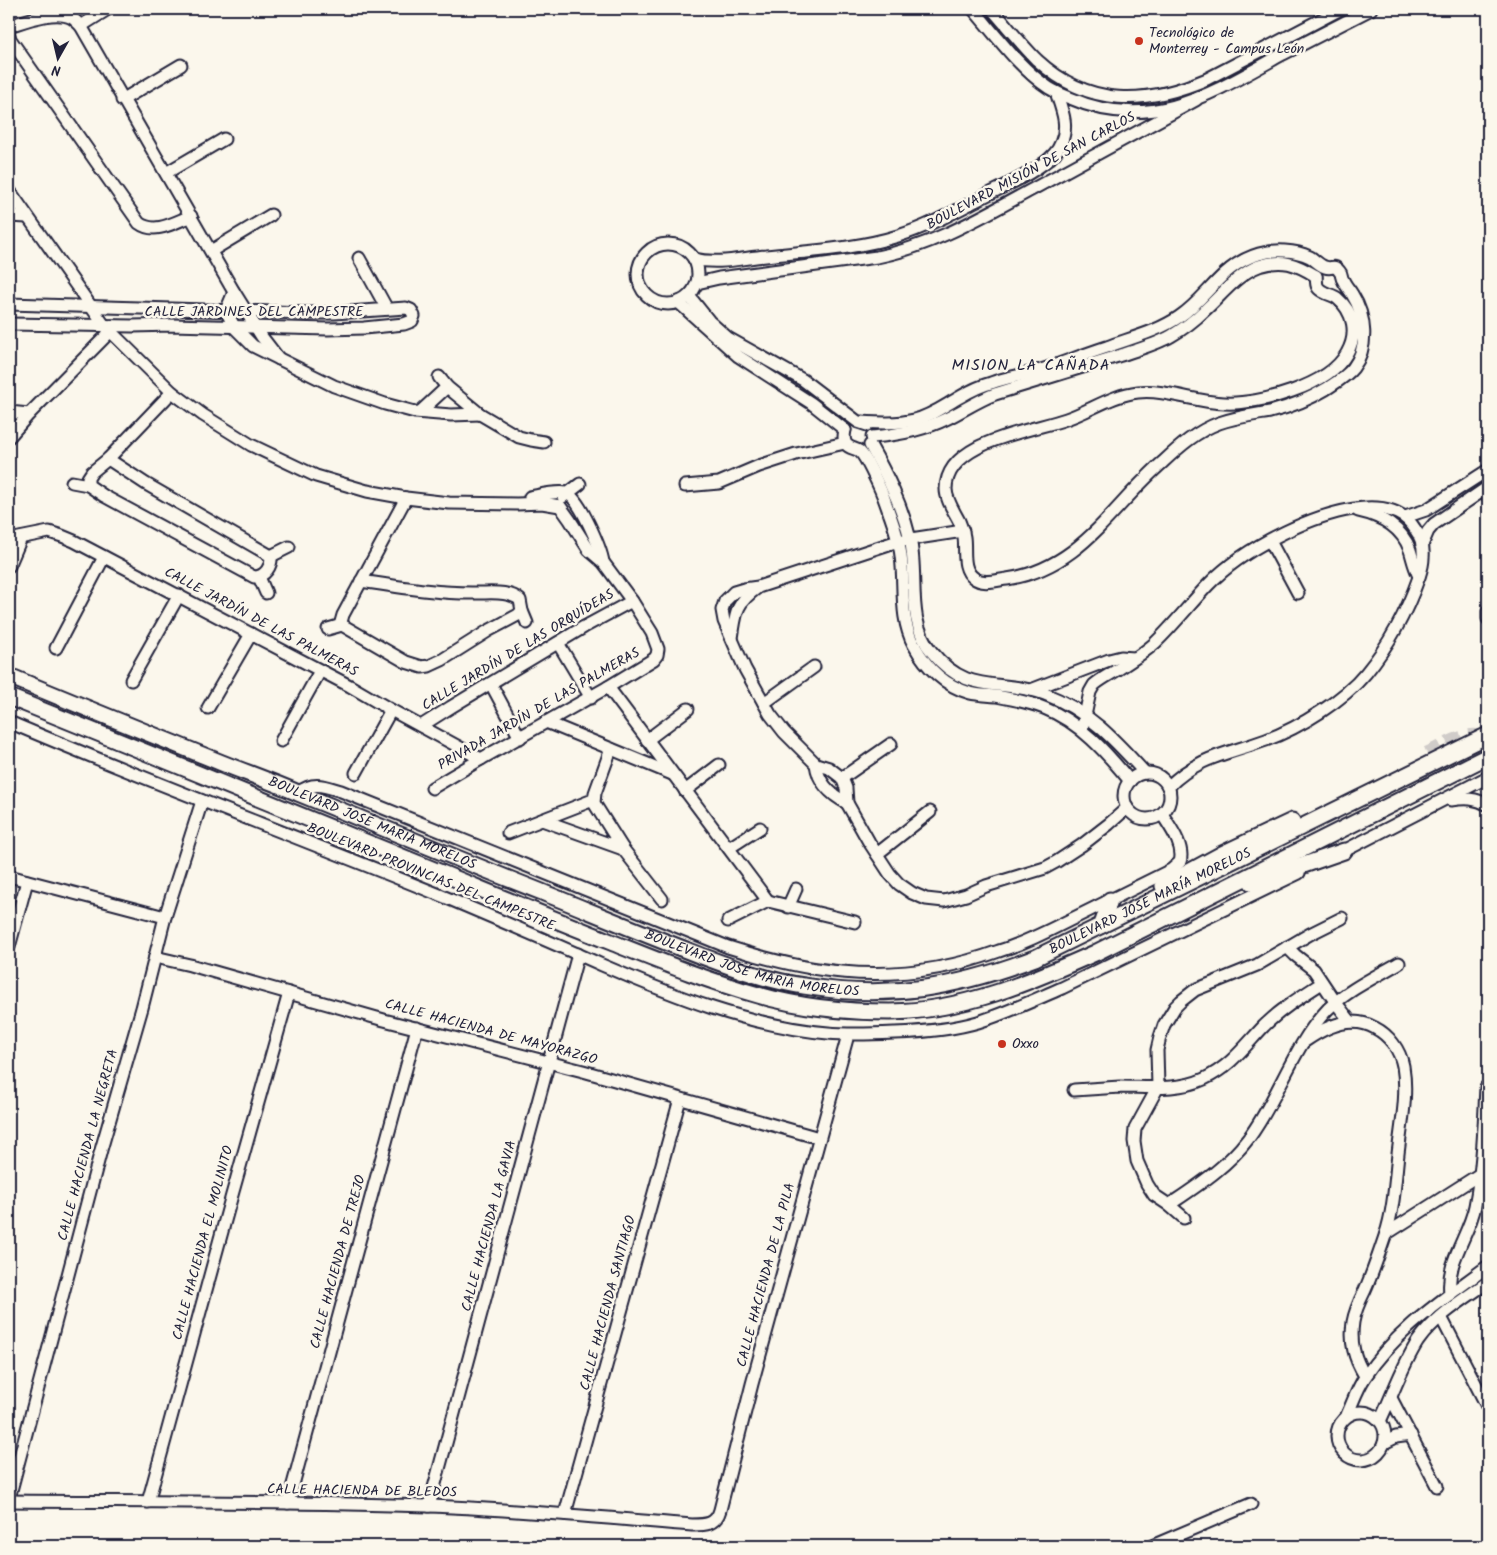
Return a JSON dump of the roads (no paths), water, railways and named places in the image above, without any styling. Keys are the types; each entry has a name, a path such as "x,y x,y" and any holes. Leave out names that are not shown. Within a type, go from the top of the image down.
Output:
{"main road":[{"name":"BOULEVARD JOSÉ MARÍA MORELOS","path":"9,676 484,870 738,969 803,986 876,992 907,991 966,980 1015,965 1058,948 1488,735"},
{"name":"BOULEVARD JOSÉ MARÍA MORELOS","path":"9,697 711,981 760,996 850,1011 892,1012 927,1009 987,996 1037,979 1095,953 1488,756"},
{"path":"1151,901 1165,884 1199,865 1339,799 1428,754"},
{"path":"1192,904 1344,851"},
{"path":"1102,925 1110,900"}],"street":[{"path":"81,26 108,9"},
{"path":"973,9 1030,72 1044,84 1056,92 1094,107 1123,112 1158,110 1196,100 1371,9"},
{"path":"992,9 1038,61 1057,76 1096,94 1126,98 1157,96 1200,82 1341,9"},
{"path":"9,26 36,18 58,15 71,17 81,26 234,292 255,327 279,359"},
{"path":"9,35 139,223 147,228 155,229 191,216"},
{"path":"122,100 182,65"},
{"name":"BOULEVARD MISIÓN DE SAN CARLOS","path":"694,259 706,262 728,261 844,247 884,240 910,232 935,221 1042,165 1056,152 1061,144 1065,130 1065,121 1056,92"},
{"name":"BOULEVARD MISIÓN DE SAN CARLOS","path":"697,283 719,278 854,261 898,253 947,234 1196,100"},
{"path":"166,173 224,139"},
{"path":"1003,187 1011,201"},
{"path":"9,190 107,329 172,392 203,416 231,434 316,476 367,491 449,503 555,504 564,510 589,550 602,562 632,601"},
{"path":"211,251 271,215"},
{"path":"9,216 27,217"},
{"path":"658,245 679,246 688,251 694,259 698,271 697,283 689,296 678,302 668,304 657,302 648,297 641,289 638,279 638,268 642,258 649,250 658,245"},
{"path":"1316,276 1299,266 1280,262 1257,267 1235,282 1191,323 1169,338 1082,368 992,395 923,428 871,441 866,448 858,450 851,448 845,443 845,430 848,426 860,422 890,423 918,419 939,410 972,390 996,381 1041,370 1156,329 1187,311 1222,274 1258,254 1280,251 1298,253 1315,260 1325,267"},
{"path":"359,258 387,308"},
{"path":"1325,267 1334,267 1337,270 1359,307 1364,333 1359,358 1352,369 1338,381 1298,403 1268,412 1225,421 1198,434 1158,466 1079,547 1044,570 991,582 975,579 969,572 965,562 963,531 946,494 946,484 951,472 962,458 987,442 1065,420 1128,393 1149,391 1223,403 1244,403 1285,394 1318,379 1341,362 1348,351 1353,334 1353,325 1346,308 1339,300 1318,288 1316,276 1325,267"},
{"path":"1330,294 1339,290 1343,281"},
{"path":"234,292 226,311 235,328 253,346 269,355 334,386 385,404 420,412 451,415 480,414"},
{"path":"689,296 719,330 736,343 803,380 871,430 871,441 890,481 904,517 910,540 913,558 914,605 919,628 930,650 955,680 970,693 1008,698 1044,708 1065,718 1082,730 1112,759 1130,781"},
{"path":"678,302 729,349 811,403 845,430"},
{"name":"CALLE JARDINES DEL CAMPESTRE","path":"9,304 334,313 409,308 413,312 413,320 410,323 364,328 235,328 171,325 107,329 9,324"},
{"path":"280,328 281,312"},
{"path":"9,437 107,329"},
{"path":"762,372 770,362"},
{"path":"439,377 447,387 480,414 519,437 544,442"},
{"path":"793,392 803,380"},
{"path":"420,412 447,387"},
{"path":"88,485 88,478 92,472 108,459 172,392"},
{"path":"9,412 29,414"},
{"path":"685,486 720,483 759,466 796,454 845,443"},
{"path":"858,450 864,457 882,491 901,555 905,622 913,643 928,667 938,676 979,684 1032,690 1062,701 1086,715 1106,731 1145,773"},
{"path":"108,459 146,484 272,556"},
{"path":"1406,517 1426,510 1488,470"},
{"path":"72,482 88,485 104,496 252,576 259,577 267,571 272,556"},
{"path":"555,504 580,484"},
{"path":"1422,545 1434,524 1488,487"},
{"path":"509,503 534,496 567,493 574,499 587,522 599,546 602,562"},
{"path":"342,625 341,619 360,581 406,498"},
{"path":"1082,730 1090,692 1094,685 1149,648 1209,584 1241,558 1270,541 1317,518 1366,508 1382,508 1406,517 1417,531 1422,545 1423,563 1410,600 1384,648 1359,682 1304,721 1286,731 1268,739 1215,756 1194,766 1168,787"},
{"path":"1351,510 1378,518 1399,532 1409,548 1414,567 1419,576"},
{"path":"963,531 898,542 758,587 739,590 732,594 725,601 722,610 723,616 738,656 764,703 784,732 816,764 829,768 842,778 846,788 847,803 860,828 890,874 905,888 926,900 944,901 966,895 986,886 1030,873 1056,862 1110,824 1127,808"},
{"name":"CALLE JARDÍN DE LAS PALMERAS","path":"9,540 44,533 55,533 74,541 350,686 481,759"},
{"path":"9,566 21,538"},
{"path":"1270,541 1298,593"},
{"path":"272,556 289,547"},
{"path":"56,648 104,557"},
{"path":"259,577 266,593"},
{"path":"360,581 432,591 493,593 513,596 520,600 527,623"},
{"path":"130,680 178,595"},
{"name":"CALLE JARDÍN DE LAS ORQUÍDEAS","path":"421,726 451,706 584,627 632,601"},
{"name":"PRIVADA JARDÍN DE LAS PALMERAS","path":"432,788 651,662 658,652 658,645 632,601"},
{"path":"328,629 342,625 406,662 422,667 442,660 522,611"},
{"path":"1488,611 1488,619"},
{"path":"208,708 251,634"},
{"path":"558,643 590,698"},
{"path":"1032,690 1109,660 1134,658"},
{"path":"764,703 814,667"},
{"path":"281,741 320,671"},
{"path":"490,684 520,738"},
{"path":"608,688 768,901 855,922"},
{"path":"647,740 688,709"},
{"path":"356,773 391,710"},
{"path":"546,722 674,775"},
{"name":"BOULEVARD PROVINCIAS DEL CAMPESTRE","path":"9,723 448,899 658,988 728,1012 794,1029 848,1035 936,1031 976,1023 998,1015 1062,988 1344,851 1488,777"},
{"path":"842,778 891,744"},
{"path":"611,749 593,800 595,807 623,849 662,899"},
{"path":"1112,759 1124,750"},
{"path":"816,764 826,788 847,803"},
{"path":"685,791 719,765"},
{"path":"1145,773 1159,776 1168,787 1170,801 1162,814 1155,818 1140,818 1132,814 1124,801 1124,793 1130,781 1138,775 1145,773"},
{"path":"298,793 306,786 313,785 341,791 728,947 788,964 826,971 864,973 885,973 949,966 999,952 1026,941 1171,870 1180,862 1182,856 1179,844 1162,814"},
{"path":"1439,802 1464,798 1476,799 1488,805"},
{"path":"508,832 593,800"},
{"name":"CALLE HACIENDA LA NEGRETA","path":"9,1500 101,1150 165,917 202,801"},
{"path":"877,854 930,812"},
{"path":"542,820 623,849"},
{"path":"729,848 760,828"},
{"path":"9,876 165,917"},
{"path":"9,947 27,881"},
{"path":"788,907 796,889"},
{"path":"728,921 768,901"},
{"path":"1184,1218 1154,1195 1137,1160 1134,1141 1135,1130 1158,1086 1157,1060 1160,1037 1164,1025 1175,1007 1195,990 1257,965 1342,918"},
{"path":"1287,947 1314,970 1350,1021"},
{"name":"CALLE HACIENDA LA GAVIA","path":"429,1506 578,954"},
{"name":"CALLE HACIENDA DE MAYORAZGO","path":"155,957 819,1138"},
{"path":"1169,1205 1214,1173 1247,1140 1258,1125 1305,1041 1324,1014 1352,991 1398,964"},
{"path":"1074,1090 1175,1086 1202,1080 1227,1065 1248,1045 1262,1027 1283,1009 1322,983"},
{"name":"CALLE HACIENDA EL MOLINITO","path":"148,1502 289,993"},
{"path":"1305,1041 1316,1033 1334,1025 1350,1021 1373,1026 1383,1032 1394,1045 1402,1064 1404,1100 1394,1195 1386,1234 1358,1305 1352,1330 1353,1351 1357,1364 1365,1376"},
{"name":"CALLE HACIENDA DE TREJO","path":"288,1503 417,1028"},
{"name":"CALLE HACIENDA DE LA PILA","path":"713,1522 719,1515 727,1488 752,1384 848,1035"},
{"path":"1450,1293 1450,1274 1457,1251 1465,1238 1472,1219 1480,1174 1486,1086"},
{"name":"CALLE HACIENDA SANTIAGO","path":"565,1514 680,1099"},
{"path":"1386,1234 1480,1174"},
{"path":"1348,1416 1365,1376 1386,1350 1408,1327 1450,1293 1488,1266"},
{"path":"1380,1421 1407,1360 1418,1342 1441,1317 1488,1282"},
{"path":"1441,1317 1488,1408"},
{"path":"1391,1398 1437,1486"},
{"path":"1354,1412 1368,1412 1380,1421 1385,1431 1384,1443 1378,1453 1367,1459 1355,1459 1349,1457 1340,1448 1337,1436 1340,1425 1348,1416 1354,1412"},
{"path":"1384,1443 1396,1437 1411,1435"},
{"name":"CALLE HACIENDA DE BLEDOS","path":"9,1500 429,1506 565,1514 692,1526 706,1525 713,1522"},
{"path":"1152,1546 1251,1504"}],"tunnel":[{"path":"1427,754 1462,738 1476,736 1482,738 1488,750"}],"place":[{"name":"Tecnológico de Monterrey - Campus León","path":"1139,41"},
{"name":"Oxxo","path":"1002,1044"}],"district":[{"name":"MISION LA CAÑADA","path":"1031,365"}]}
